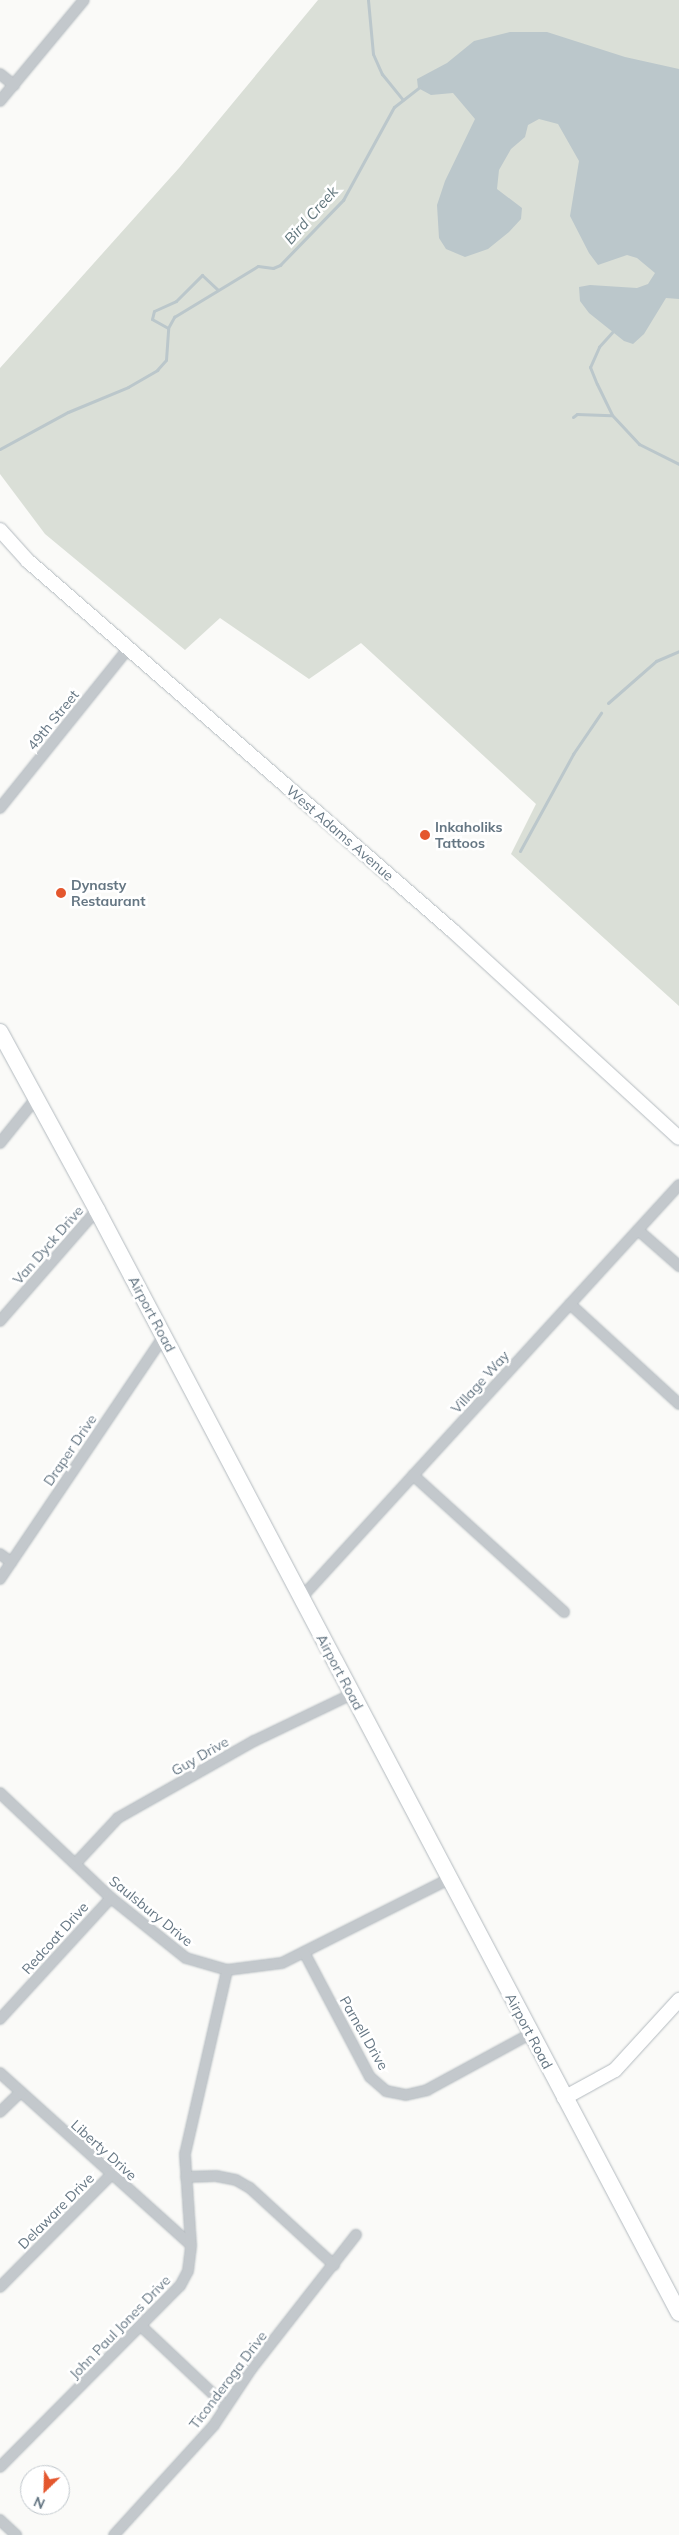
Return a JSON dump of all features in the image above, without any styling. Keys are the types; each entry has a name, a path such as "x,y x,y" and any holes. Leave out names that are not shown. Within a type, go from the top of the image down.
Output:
{"main road":[{"name":"West Adams Avenue","path":"0,530 28,561 449,927 679,1138"},
{"name":"Airport Road","path":"2,1040 37,1097 679,2314"},
{"path":"564,2098 614,2070 679,2000"}],"street":[{"path":"0,101 84,0"},
{"path":"0,74 14,85"},
{"name":"49th Street","path":"0,808 128,649"},
{"path":"0,1143 37,1097"},
{"name":"Village Way","path":"301,1598 679,1185"},
{"name":"Van Dyck Drive","path":"0,1321 97,1210"},
{"path":"638,1230 679,1266"},
{"path":"570,1304 679,1404"},
{"name":"Draper Drive","path":"0,1579 164,1336"},
{"path":"413,1475 564,1612"},
{"path":"0,1554 11,1562"},
{"name":"Guy Drive","path":"76,1863 118,1818 254,1741 352,1694"},
{"name":"Saulsbury Drive","path":"0,1793 111,1898 186,1958 227,1970 282,1963 449,1879"},
{"name":"Redcoat Drive","path":"0,2019 111,1898"},
{"name":"Parnell Drive","path":"304,1952 370,2077 386,2091 406,2095 426,2090 530,2034"},
{"name":"John Paul Jones Drive","path":"0,2467 180,2286 188,2271 191,2245 185,2154 188,2130 227,1970"},
{"name":"Liberty Drive","path":"0,2073 110,2176 191,2245"},
{"path":"0,2112 21,2092"},
{"name":"Delaware Drive","path":"0,2287 110,2176"},
{"path":"186,2177 216,2176 236,2180 250,2188 334,2265"},
{"name":"Ticonderoga Drive","path":"114,2535 214,2425 252,2368 356,2235"},
{"path":"141,2326 226,2406"},
{"path":"0,2520 16,2535"}],"shaded area":[{"path":"318,0 679,0 679,1006 511,854 536,804 361,643 309,679 220,618 185,650 45,534 0,474 0,368 179,168"},
{"path":"510,32 547,32 625,57 679,69 679,299 666,298 644,334 633,344 624,341 589,313 580,301 579,287 590,285 637,288 648,284 655,273 637,258 627,255 598,265 589,253 570,216 579,161 558,124 539,119 528,125 525,137 511,149 499,170 497,189 522,208 521,219 509,232 488,249 465,257 446,249 439,238 437,205 445,181 475,119 453,93 431,95 418,88 417,79 447,63 474,41"}],"waterway":[{"path":"368,0 373,54 382,74 403,100"},
{"name":"Bird Creek","path":"0,449 68,412 128,387 157,370 166,360 168,328 174,317 258,266 273,268 280,265 343,200 394,107 421,86"},
{"path":"168,328 152,319 154,311 176,301 202,275 217,289"},
{"path":"615,329 599,347 590,367 597,384 612,415 639,444 679,464"},
{"path":"573,417 577,414 611,415"},
{"path":"608,703 656,661 679,651"},
{"path":"520,851 573,754 601,713"}],"place":[{"name":"Inkaholiks Tattoos","path":"425,835"},
{"name":"Dynasty Restaurant","path":"61,893"}]}
